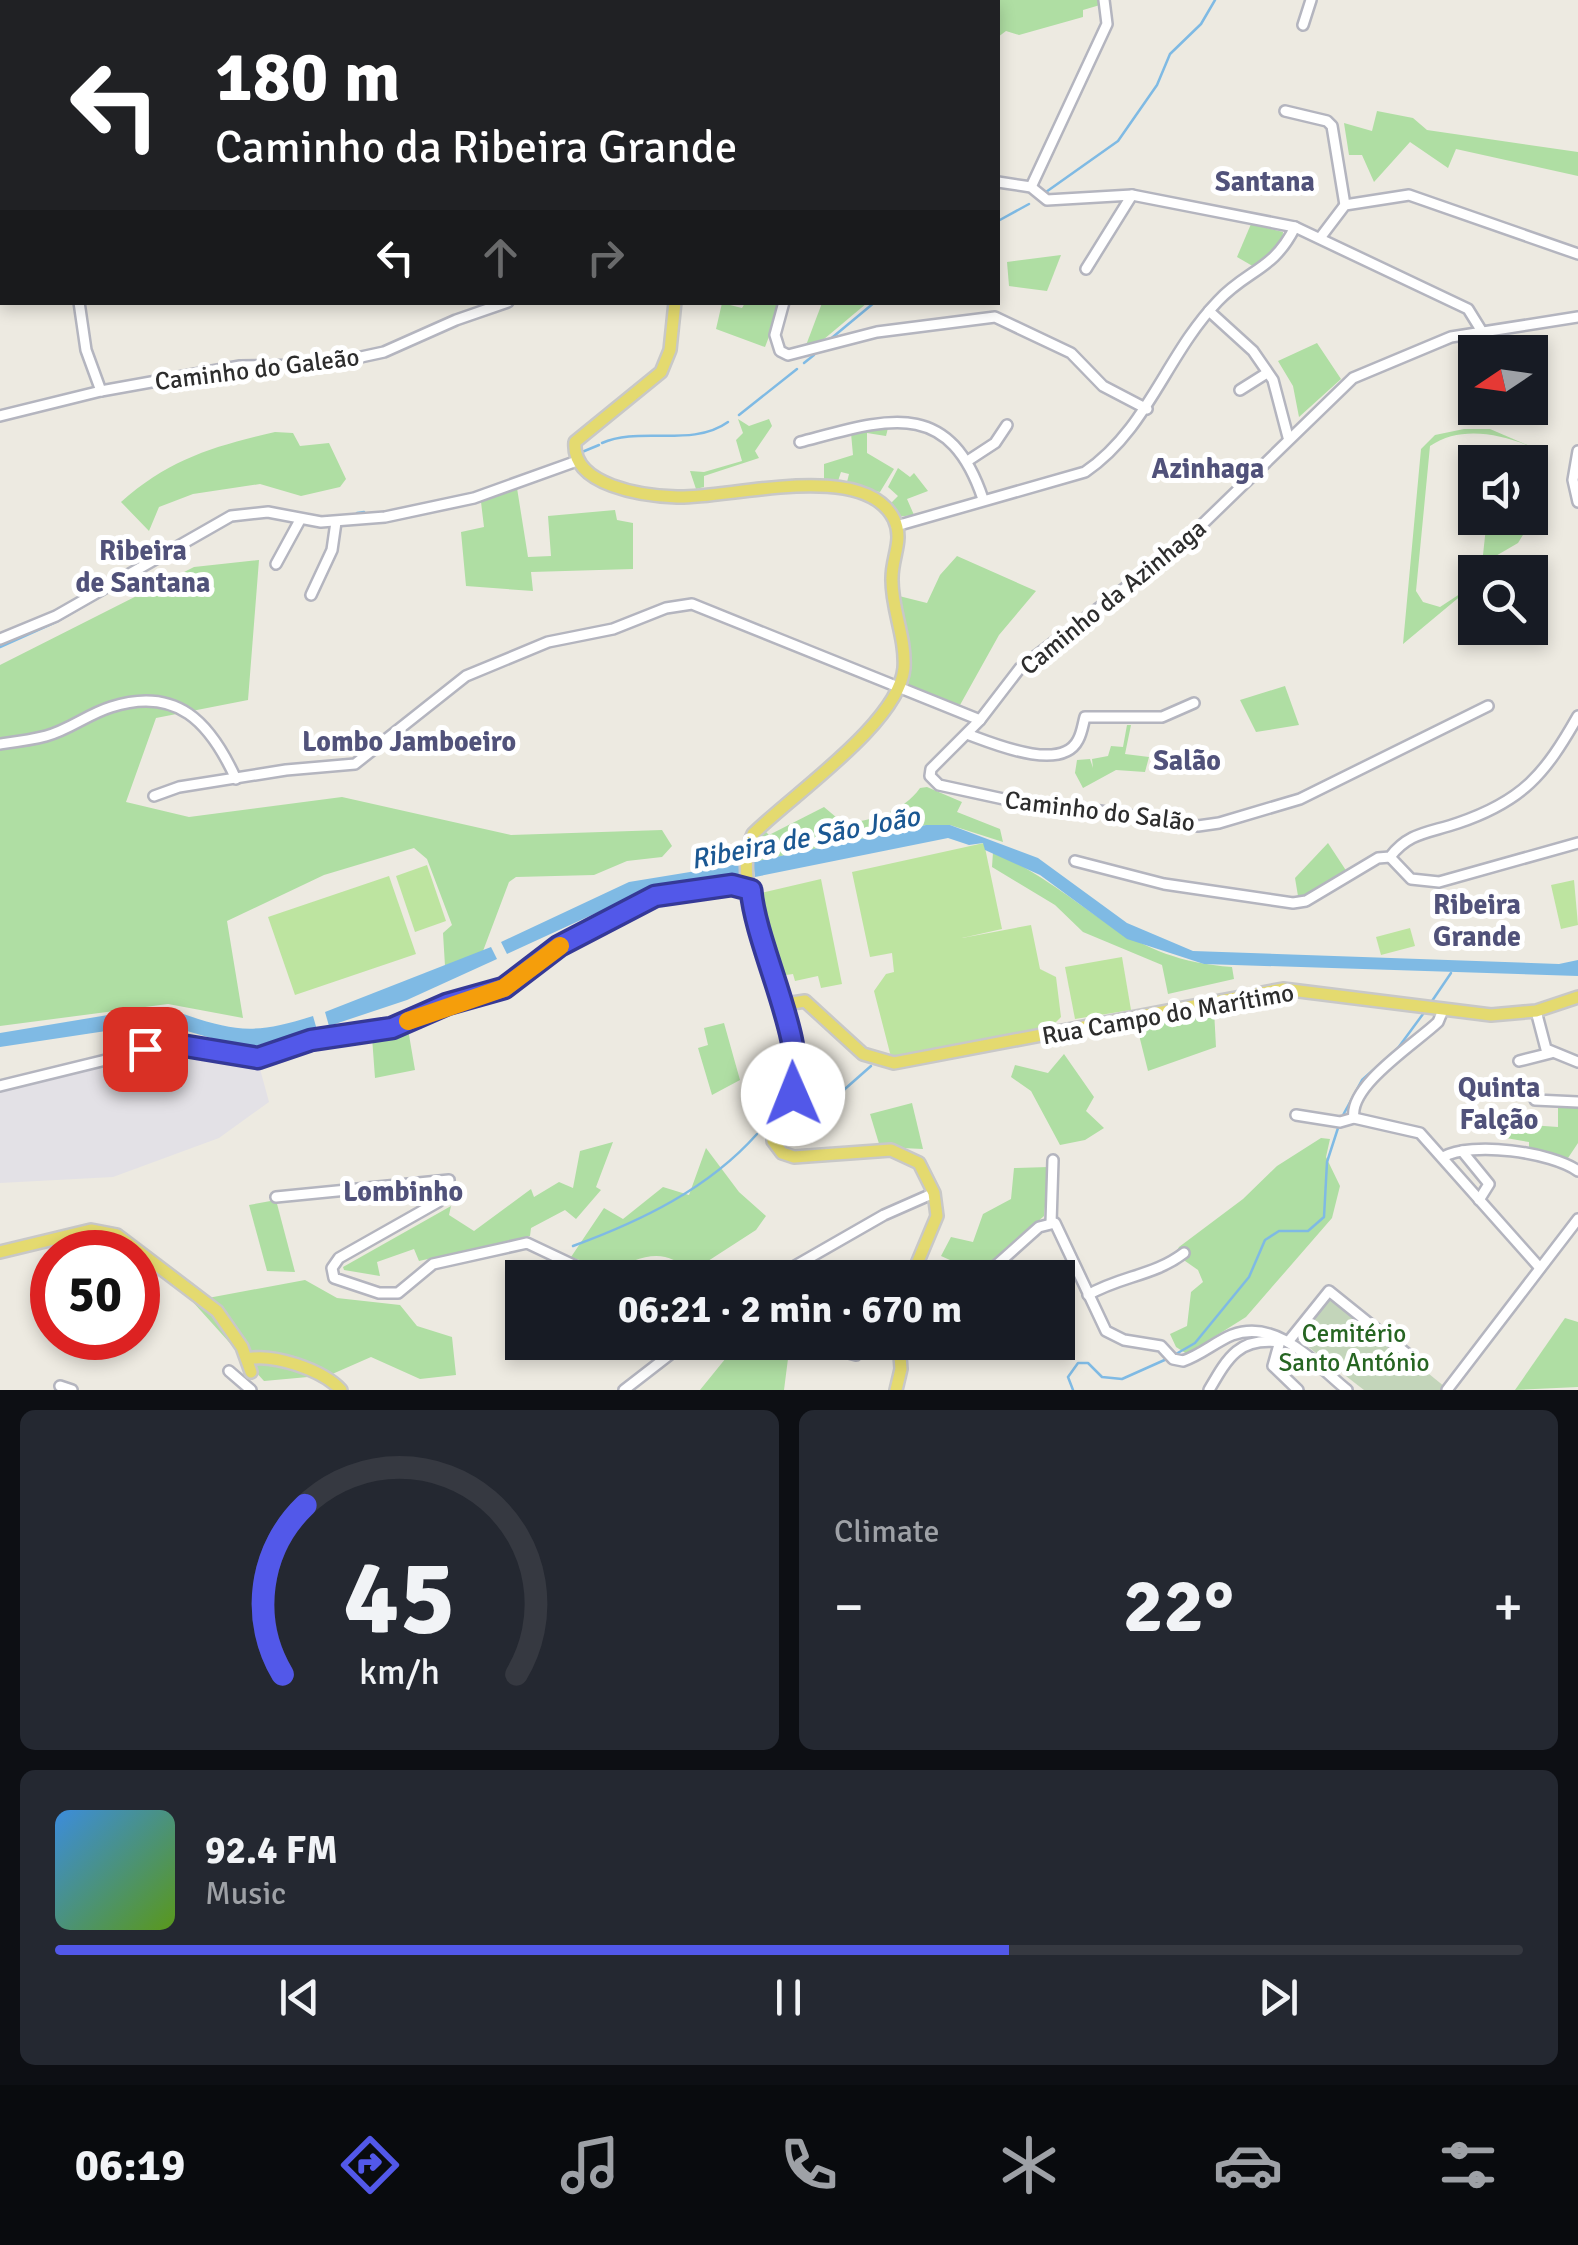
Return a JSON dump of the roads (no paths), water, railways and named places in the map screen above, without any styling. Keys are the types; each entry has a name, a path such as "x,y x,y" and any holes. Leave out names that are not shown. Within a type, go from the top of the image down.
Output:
{"main road":[{"path":"675,305 670,350 661,372 574,442 576,456 596,479 668,496 787,486 863,494 880,502 896,526 899,547 892,579 904,648 900,688 876,721 758,828 748,848 751,883 798,1077 773,1133 778,1150 794,1157 903,1152 919,1162 934,1194 936,1220 919,1260"},
{"name":"Rua Campo do Marítimo","path":"780,1005 806,1001 863,1054 892,1063 1283,989 1492,1015 1536,1012 1578,997"},
{"path":"0,1252 103,1230 155,1262 208,1303 234,1334 249,1366 268,1357 328,1380 340,1390"},
{"path":"896,1390 899,1360"}],"street":[{"path":"1031,187 1107,24 1104,0"},
{"path":"1303,25 1311,0"},
{"path":"1285,111 1327,120 1332,126 1345,205"},
{"path":"1000,182 1031,187 1047,200 1132,196 1295,227 1468,309 1482,330"},
{"path":"1320,238 1345,205 1409,195 1578,254"},
{"path":"1086,269 1132,196"},
{"path":"896,526 1085,472 1114,448 1148,409 1176,356 1208,311 1280,255 1295,227"},
{"path":"79,305 86,350 101,391"},
{"name":"Caminho do Galeão","path":"0,416 101,391 240,366 324,366 388,352 456,320 502,305"},
{"path":"783,305 775,336 780,352 788,354 877,332 996,317 1071,353 1103,386 1148,409"},
{"path":"1208,311 1254,351 1279,390 1288,437"},
{"name":"Caminho da Azinhaga","path":"968,734 1020,668 1180,546 1288,437 1354,378 1451,337 1578,317"},
{"path":"1240,390 1267,373"},
{"path":"800,442 877,422 902,422 943,434 968,460 983,499"},
{"path":"968,460 996,442 1007,425"},
{"path":"1578,451 1573,480 1578,502"},
{"path":"0,639 56,616 232,516 268,512 300,520 336,522 446,505 576,456"},
{"path":"276,564 300,520"},
{"path":"310,595 332,550 336,522"},
{"path":"154,796 179,787 355,764 466,676 548,642 613,629 682,605 706,606 980,720"},
{"path":"0,744 49,736 110,707 155,699 171,701 220,746 236,779"},
{"path":"968,734 1018,753 1064,752 1078,742 1086,717 1162,717 1194,703"},
{"name":"Caminho do Salão","path":"968,734 931,768 934,783 1040,807 1198,826 1300,798 1488,706"},
{"path":"1075,861 1164,884 1293,903 1306,901 1378,858 1390,857 1413,834 1457,824 1534,783 1548,768 1578,716"},
{"path":"1390,857 1412,879 1440,882 1578,844"},
{"path":"0,1086 170,1044 258,1058 311,1040 392,1028 447,1004 504,988 559,946 655,896 751,883"},
{"path":"1354,1118 1353,1106 1363,1090 1438,1022 1443,1010"},
{"path":"1536,1012 1544,1045 1552,1053 1578,1062"},
{"path":"1519,1061 1552,1053"},
{"path":"1535,1100 1578,1102"},
{"path":"1296,1115 1340,1122 1354,1118 1420,1133 1540,1268"},
{"path":"1443,1157 1462,1151 1528,1152 1564,1162 1578,1171"},
{"path":"1462,1151 1489,1184 1479,1200"},
{"path":"1054,1160 1055,1224 1106,1331 1124,1340 1157,1344 1170,1355 1188,1360 1245,1332 1268,1332 1347,1390"},
{"path":"276,1197 449,1180 446,1194 438,1202 339,1258 332,1268 334,1278 379,1293 398,1293 434,1264 527,1243 563,1260"},
{"path":"294,1184 307,1191"},
{"path":"805,1260 884,1215 934,1194"},
{"path":"1447,1390 1578,1219"},
{"path":"1003,1260 1039,1227 1055,1224"},
{"path":"1088,1295 1113,1281 1148,1275 1184,1253"},
{"path":"1298,1390 1273,1366 1283,1340 1329,1291 1412,1356"},
{"path":"1210,1390 1237,1347 1250,1341 1283,1340"},
{"path":"624,1390 663,1360"},
{"path":"229,1372 251,1390"},
{"path":"60,1386 72,1390"}],"water":[{"path":"926,825 950,825 1038,858 1127,923 1193,951 1559,964 1578,960 1578,976 1204,964 1127,939 1040,875 985,850 983,843 969,845 948,838 755,877 753,862"},
{"path":"745,863 746,877 644,891 507,954 501,942 629,882"},
{"path":"491,947 497,959 407,1000 329,1026 325,1012"},
{"path":"172,1010 242,1028 273,1026 313,1016 317,1030 246,1048 159,1023 0,1047 0,1033 126,1012"}],"waterway":[{"name":"Ribeira de Santana","path":"1046,192 1118,141 1157,85 1170,54 1201,24 1215,0"},
{"name":"Ribeira de Santana","path":"1000,220 1029,204"},
{"name":"Ribeira de Santana","path":"828,341 871,305"},
{"name":"Ribeira de Santana","path":"804,363 814,355"},
{"name":"Ribeira de Santana","path":"739,415 797,369"},
{"name":"Ribeira de Santana","path":"602,443 632,436 698,434 728,422"},
{"name":"Ribeira de Santana","path":"582,452 599,445"},
{"name":"Ribeira de Santana","path":"357,513 364,512"},
{"name":"Ribeira de Santana","path":"309,515 326,518"},
{"name":"Ribeira de Santana","path":"233,521 270,516"},
{"name":"Ribeira de Santana","path":"198,540 230,522"},
{"name":"Ribeira de Santana","path":"0,647 58,621 174,554"},
{"path":"1432,1001 1451,973"},
{"path":"1342,1117 1362,1080 1398,1048 1423,1014"},
{"path":"784,1126 812,1118 871,1066"},
{"path":"1176,1354 1195,1343 1249,1277 1265,1240 1279,1231 1308,1231 1324,1217 1327,1162 1338,1128"},
{"path":"573,1246 672,1201 717,1171 757,1134"},
{"path":"1073,1390 1068,1377 1078,1363 1088,1363 1102,1377 1122,1379 1169,1358"}],"district":[{"name":"Santana","path":"1265,182"},
{"name":"Azinhaga","path":"1208,469"},
{"name":"Ribeira de Santana","path":"143,567"},
{"name":"Lombo Jamboeiro","path":"409,742"},
{"name":"Salão","path":"1187,761"},
{"name":"Ribeira Grande","path":"1477,921"},
{"name":"Quinta Falção","path":"1499,1104"},
{"name":"Lombinho","path":"403,1192"}],"water label":[{"name":"Ribeira de São João","path":"805,838"}],"park label":[{"name":"Cemitério Santo António","path":"1354,1348"}]}
